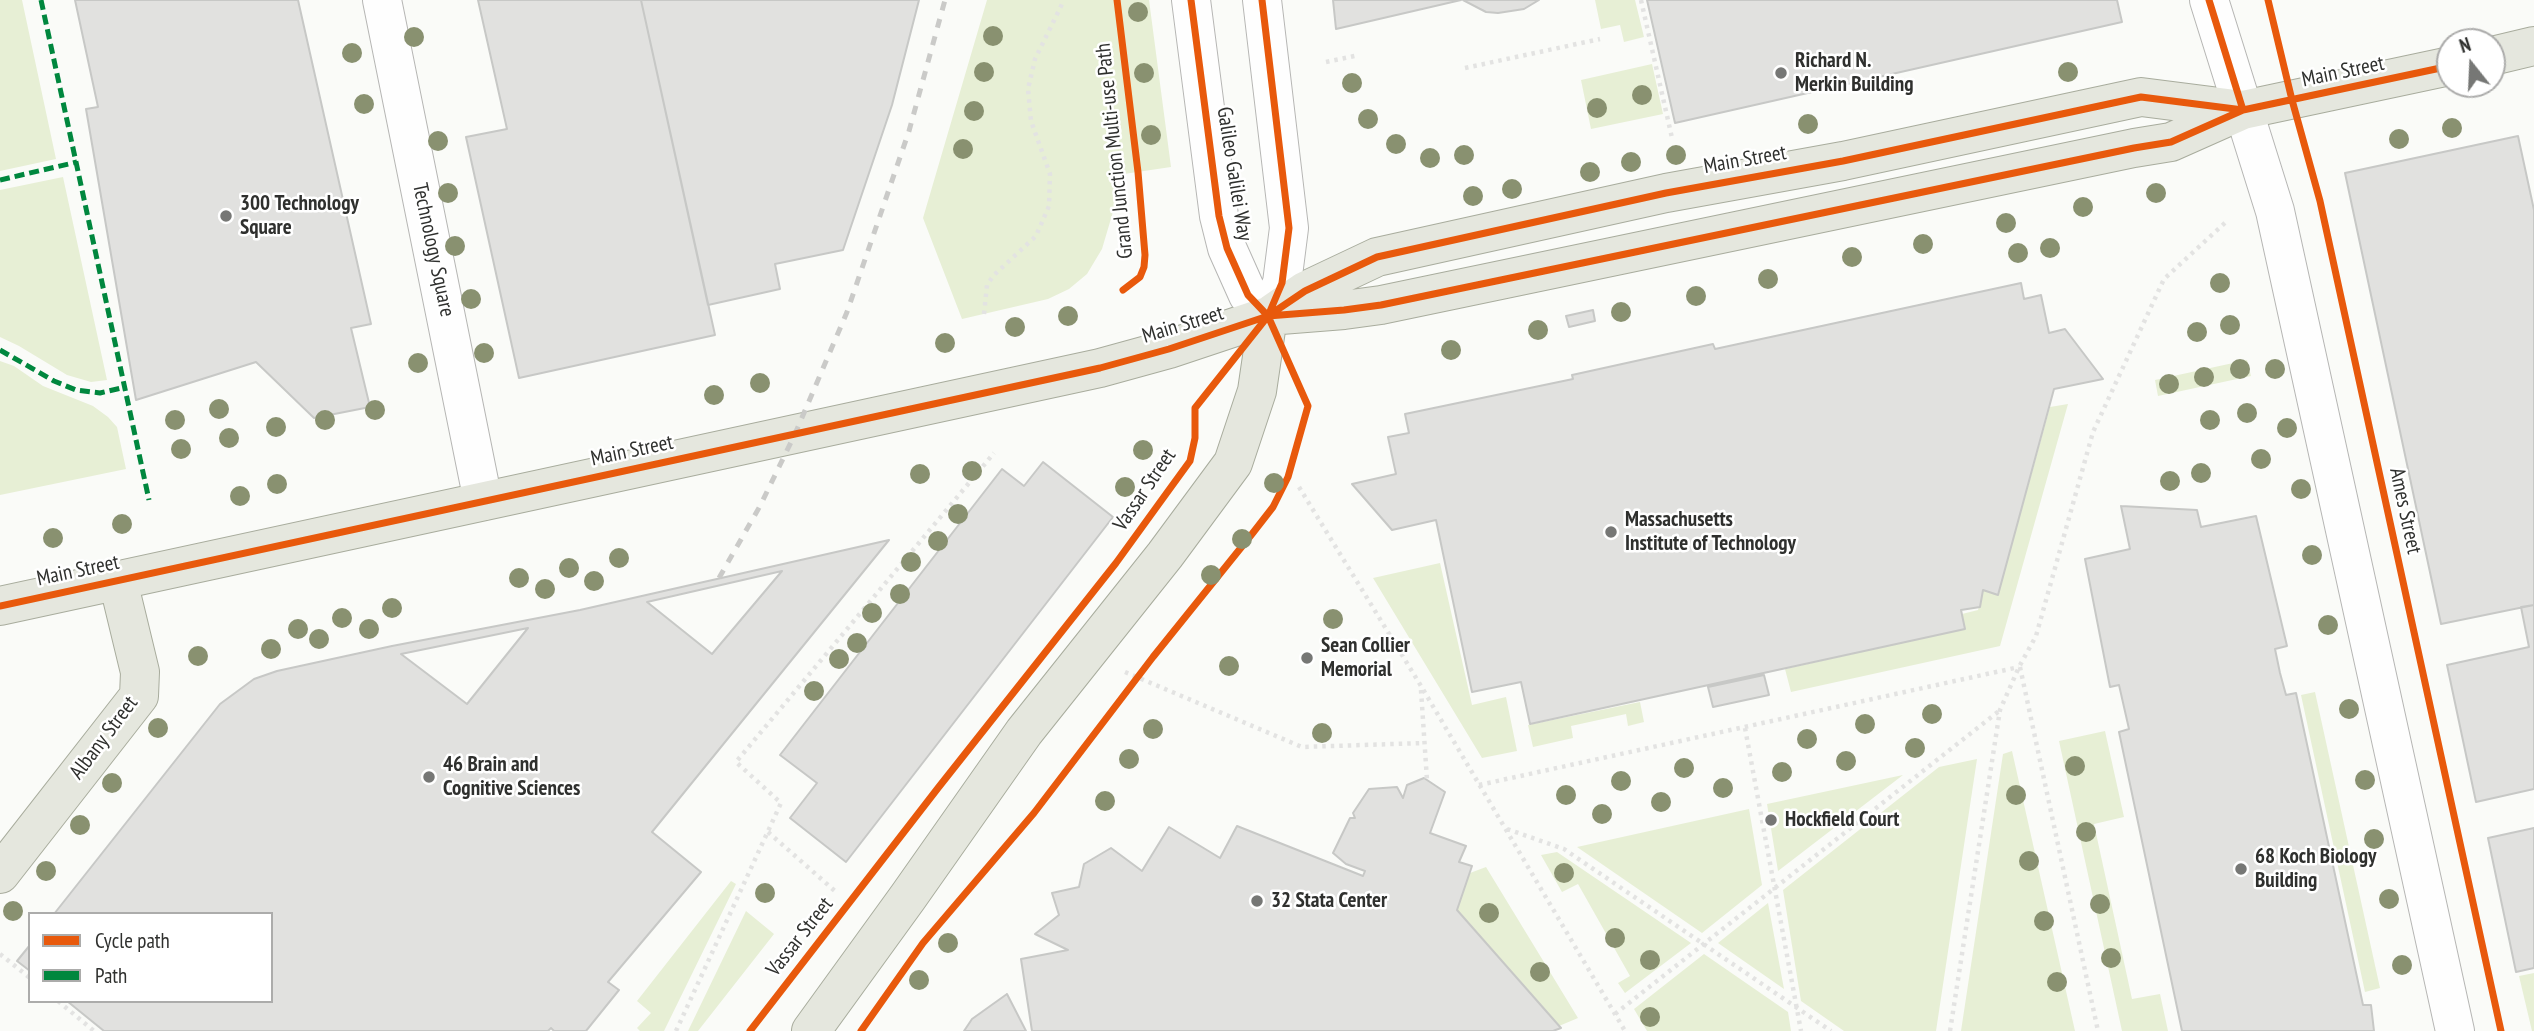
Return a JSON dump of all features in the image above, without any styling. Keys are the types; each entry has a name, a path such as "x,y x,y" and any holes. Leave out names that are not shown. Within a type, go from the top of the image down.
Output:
{"main road":[{"path":"2506,53 2534,46"},
{"name":"Main Street","path":"0,606 1100,368 1169,349 1268,316 1381,305 2171,142 2243,110 2436,69"},
{"name":"Main Street","path":"1268,316 1305,291 1377,257 1666,193 1843,161 2141,97 2243,110"},
{"path":"811,1031 1016,742 1165,555 1233,463 1257,391 1268,316"},
{"name":"Albany Street","path":"0,874 139,696 140,672 118,581"}],"street":[{"name":"Technology Square","path":"382,0 483,501"},
{"name":"Galileo Galilei Way","path":"1192,0 1227,248 1248,295 1268,316 1282,283 1289,228 1262,0"},
{"path":"2209,0 2276,211 2455,1031"}],"path":[{"path":"984,314 987,285 994,275 1036,236 1049,206 1051,174 1031,121 1028,89 1035,59 1065,0"},
{"path":"1641,0 1672,138"},
{"path":"1465,68 1600,38"},
{"path":"1326,62 1359,54"},
{"path":"1950,1031 2000,710 2036,636 2093,432 2164,279 2227,221"},
{"path":"676,1031 781,803 736,762 994,453"},
{"path":"1299,487 1421,686 1625,1031"},
{"path":"1085,654 1303,747 1424,743"},
{"path":"1131,688 1146,667"},
{"path":"1479,785 2019,667"},
{"path":"2019,667 2098,1031"},
{"path":"1421,686 1427,780"},
{"path":"1615,1014 2000,710"},
{"path":"1745,728 1801,1031"},
{"path":"1506,828 1564,849 1831,1031"},
{"path":"768,832 836,892"},
{"path":"0,954 28,976"},
{"path":"60,1003 94,1031"}],"green space":[{"path":"0,0 22,0 56,159 0,171"},
{"path":"987,0 1149,0 1171,167 1117,175 1115,205 1102,249 1087,274 1069,289 1048,299 962,319 923,218"},
{"path":"1595,0 1635,0 1644,37 1624,42 1620,25 1601,29"},
{"path":"1652,64 1663,114 1591,129 1581,80"},
{"path":"63,177 107,380 91,382 67,375 0,337 0,190"},
{"path":"2247,360 2251,376 2158,396 2155,380"},
{"path":"0,361 14,366 43,386 93,406 108,417 117,427 126,469 0,495"},
{"path":"2068,404 2000,646 1791,692 1785,669 1965,629 1962,614 1978,610 1983,590 1998,595 2050,407"},
{"path":"1440,563 1472,705 1506,697 1517,751 1482,758 1373,578"},
{"path":"2315,692 2380,988 2365,992 2301,695"},
{"path":"1640,702 1644,722 1628,726 1626,714 1571,726 1573,738 1533,747 1528,725"},
{"path":"2105,731 2124,817 2094,824 2132,999 2160,994 2168,1031 2122,1031 2059,741"},
{"path":"2012,751 2075,1031 1961,1031 2003,754"},
{"path":"1977,759 1936,1031 1844,1031 1801,1001 1783,890 1939,767"},
{"path":"1903,775 1778,871 1767,804"},
{"path":"1749,809 1762,885 1702,933 1577,847"},
{"path":"1557,852 1691,943 1625,993 1618,983 1630,976 1578,884 1562,892 1541,855"},
{"path":"1486,867 1578,1018 1559,1026 1457,910 1470,873"},
{"path":"731,881 736,884 664,1031 640,1031 637,1028 651,1013 637,1001"},
{"path":"1768,903 1784,989 1718,943"},
{"path":"746,911 774,934 698,1031 688,1031"},
{"path":"1704,954 1788,1012 1791,1031 1647,1031 1634,1009"},
{"path":"2534,973 2534,1031 2532,1031 2519,976"}],"building":[{"name":"300 Technology Square","path":"75,0 298,0 371,324 351,328 370,407 314,418 256,362 136,400 86,109 98,107"},
{"path":"478,0 641,0 715,335 519,378 466,137 507,129"},
{"path":"641,0 919,0 892,105 843,250 775,264 780,289 708,305"},
{"path":"1333,0 1461,0 1336,29"},
{"path":"1463,0 1539,0 1524,9 1498,13 1486,12"},
{"name":"Richard N. Merkin Building","path":"1647,0 2117,0 2122,22 1675,123"},
{"path":"2518,136 2534,210 2534,605 2441,624 2345,173"},
{"path":"2021,283 2024,299 2041,295 2049,333 2065,329 2103,379 2054,389 1998,595 1983,590 1980,607 1961,610 1965,629 1530,724 1521,682 1472,692 1436,520 1392,530 1352,484 1396,474 1388,437 1409,433 1405,414 1573,379 1572,375 1713,344 1715,349"},
{"path":"1593,310 1595,321 1569,327 1566,316"},
{"path":"1043,462 1113,517 846,862 790,818 817,783 780,755 1002,469 1024,486"},
{"name":"68 Koch Biology Building","path":"2121,506 2197,510 2201,527 2256,516 2287,646 2275,649 2280,673 2286,695 2296,693 2363,1005 2371,1005 2374,1031 2182,1031 2119,732 2129,729 2119,685 2110,687 2085,559 2130,549"},
{"name":"46 Brain and Cognitive Sciences","path":"889,540 652,832 701,872 608,982 619,990 586,1031 554,1031 551,1028 548,1031 104,1031 69,1003 273,1003 273,912 56,912 220,704 254,679 277,671 580,610","holes":["782,571 712,654 647,602","528,628 467,704 401,654"]},
{"path":"2534,605 2534,789 2476,802 2447,665 2529,647 2521,607"},
{"path":"1764,675 1769,695 1713,707 1708,687"},
{"name":"32 Stata Center","path":"1424,778 1445,792 1430,833 1466,846 1459,862 1472,866 1457,910 1561,1028 1553,1031 1032,1031 1021,959 1068,950 1035,934 1059,915 1052,893 1079,887 1084,864 1111,848 1142,871 1169,827 1220,858 1237,826 1363,876 1365,871 1346,864 1333,853 1350,818 1355,818 1353,813 1369,789 1397,787 1403,798 1407,785"},
{"path":"2534,828 2534,968 2516,972 2488,838"},
{"path":"28,947 28,969 17,961"},
{"path":"1007,994 1026,1031 964,1031 972,1019"}],"railway":[{"path":"719,578 760,506 795,434 847,312 909,131 945,0"}],"marked path":[{"path":"41,0 149,500"},
{"path":"0,180 77,162"},
{"path":"0,350 54,381 76,390 100,393 126,387"}],"cycle path":[{"name":"Grand Junction Multi-use Path","path":"1117,0 1138,172 1145,255 1140,277 1123,290"},
{"path":"861,1031 923,943 1034,813 1153,657 1273,507 1288,477 1308,406 1268,316 1248,295 1227,248 1219,216 1191,0"},
{"name":"Vassar Street","path":"750,1031 1116,563 1190,461 1195,438 1195,408 1268,316 1282,283 1289,228 1262,0"},
{"path":"2209,0 2243,110"},
{"name":"Ames Street","path":"2268,0 2320,201 2501,1031"},
{"path":"0,606 1100,368 1169,349 1268,316 1381,305 2171,142 2243,110 2436,69"},
{"path":"1268,316 1305,291 1377,257 1666,193 1843,161 2141,97 2243,110"}],"place":[{"name":"Richard N. Merkin Building","path":"1781,73"},
{"name":"300 Technology Square","path":"226,216"},
{"name":"Massachusetts Institute of Technology","path":"1611,532"},
{"name":"Sean Collier Memorial","path":"1307,658"},
{"name":"46 Brain and Cognitive Sciences","path":"429,777"},
{"name":"Hockfield Court","path":"1771,820"},
{"name":"68 Koch Biology Building","path":"2241,869"},
{"name":"32 Stata Center","path":"1257,901"}]}
